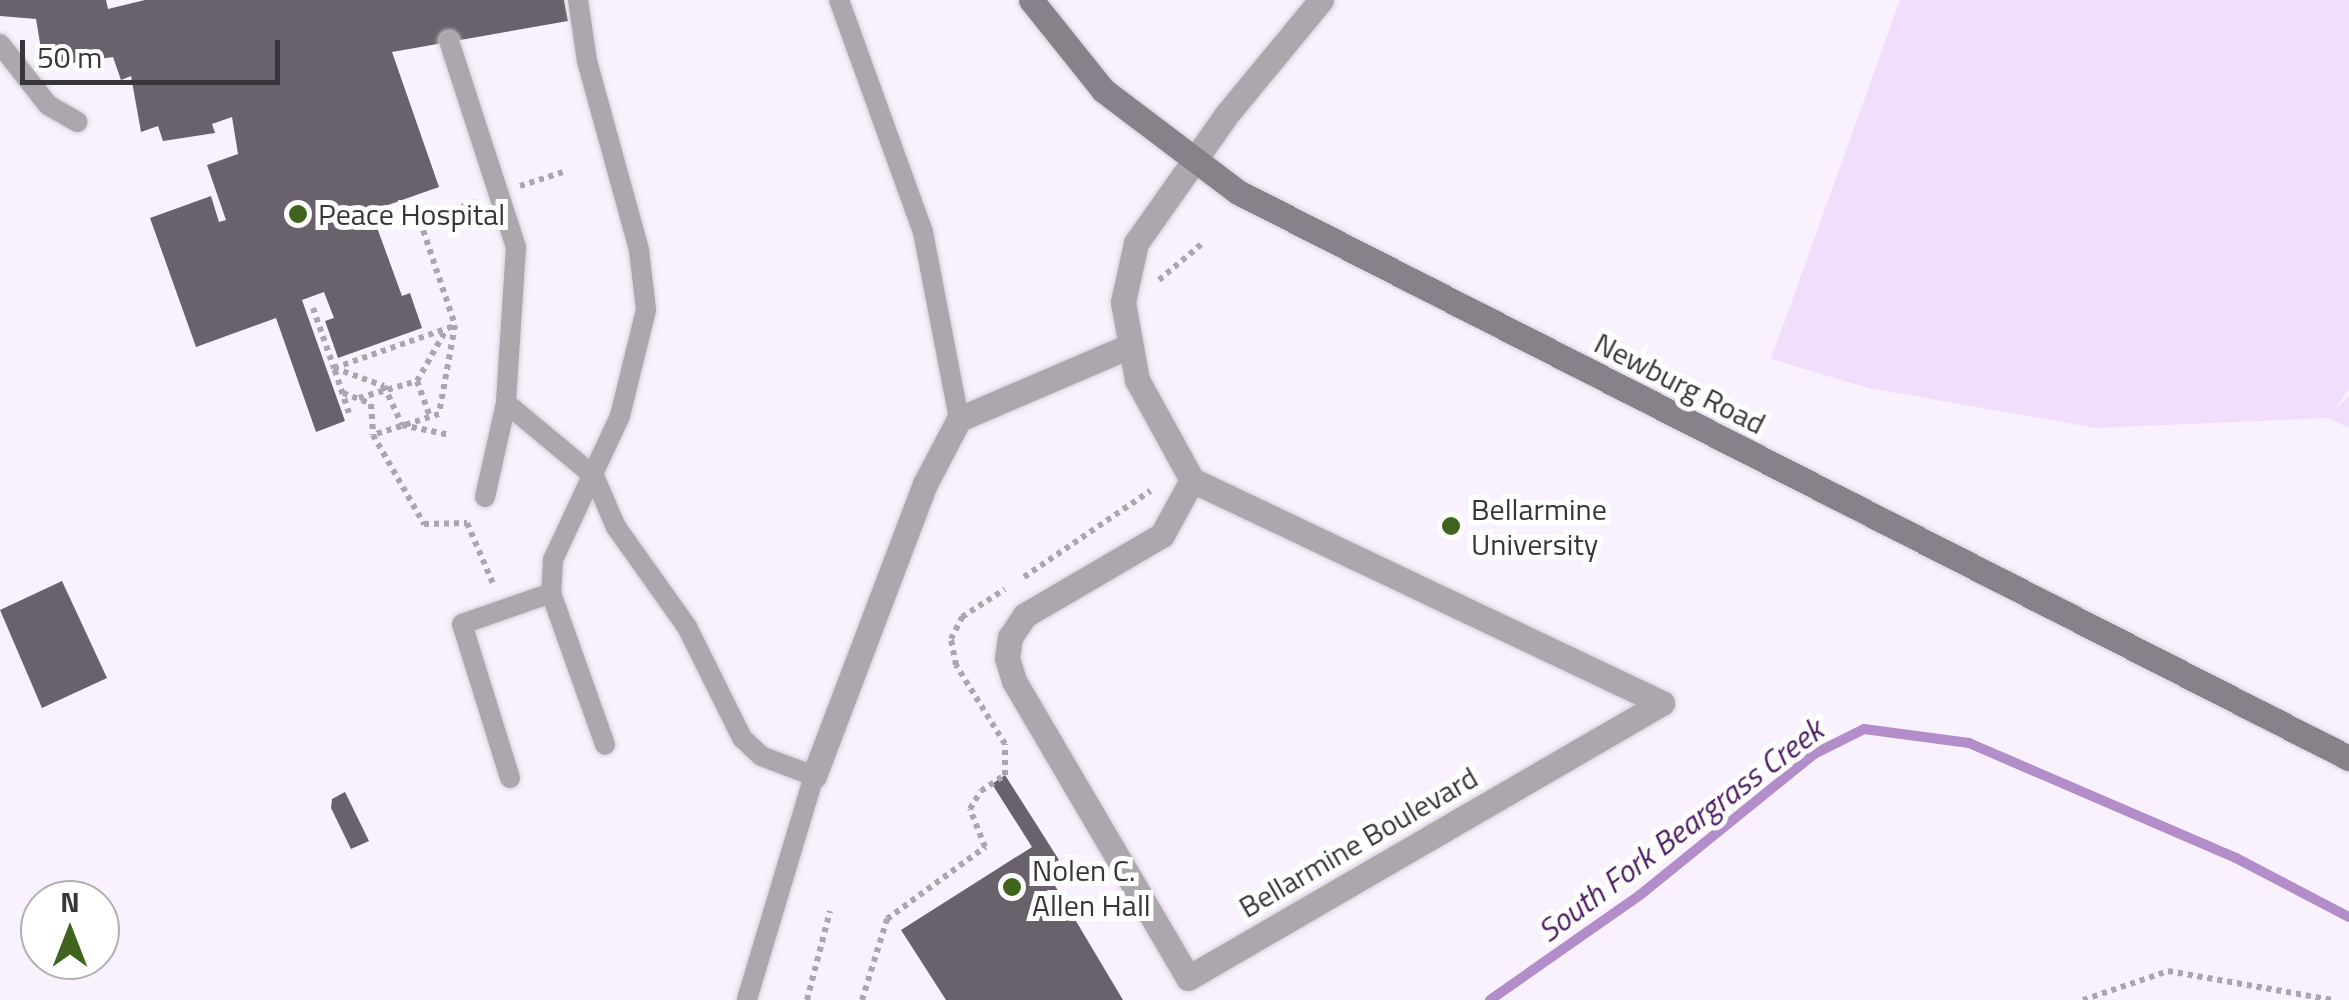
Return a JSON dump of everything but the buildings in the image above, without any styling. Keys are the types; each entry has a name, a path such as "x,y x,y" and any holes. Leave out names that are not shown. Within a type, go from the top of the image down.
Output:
{"main road":[{"name":"Newburg Road","path":"1030,0 1103,90 1193,163 1401,278 2349,758"}],"street":[{"path":"1192,480 1136,380 1128,347 1123,302 1136,243 1193,163 1322,0"},
{"path":"814,776 925,484 958,418 1128,347"},
{"name":"Bellarmine Boulevard","path":"1192,480 1226,496 1662,703 1188,978 1014,681 1008,658 1010,637 1025,615 1162,535 1192,480"}],"lane":[{"path":"578,0 587,61 639,250 646,310 620,416 553,560 551,593 604,745"},
{"path":"839,0 923,232 958,418"},
{"path":"450,42 516,247 506,403 485,496"},
{"path":"0,44 48,105 77,122"},
{"path":"506,403 594,476 616,527 687,627 742,738 760,756 814,776 747,1000"},
{"path":"510,778 462,624 551,593"}],"path":[{"path":"435,432 451,327 420,221 564,172"},
{"path":"314,308 350,413"},
{"path":"334,368 451,327"},
{"path":"359,398 418,381 451,327"},
{"path":"334,368 386,390 402,426"},
{"path":"418,381 430,417"},
{"path":"343,393 372,404 373,435 424,524 467,523 497,592"},
{"path":"373,435 439,414"},
{"path":"402,426 450,435"},
{"path":"807,1000 830,911"},
{"path":"2084,1000 2168,972 2332,1000"}],"shaded area":[{"path":"1900,0 2349,0 2349,389 2334,410 2349,396 2349,428 2328,418 2096,428 1868,388 1771,359"}],"waterway":[{"name":"South Fork Beargrass Creek","path":"1490,1000 1640,895 1814,754 1864,729 1969,743 2236,858 2349,917"}],"place":[{"name":"Peace Hospital","path":"298,214"},
{"name":"Bellarmine University","path":"1451,526"},
{"name":"Nolen C. Allen Hall","path":"1012,887"}]}
